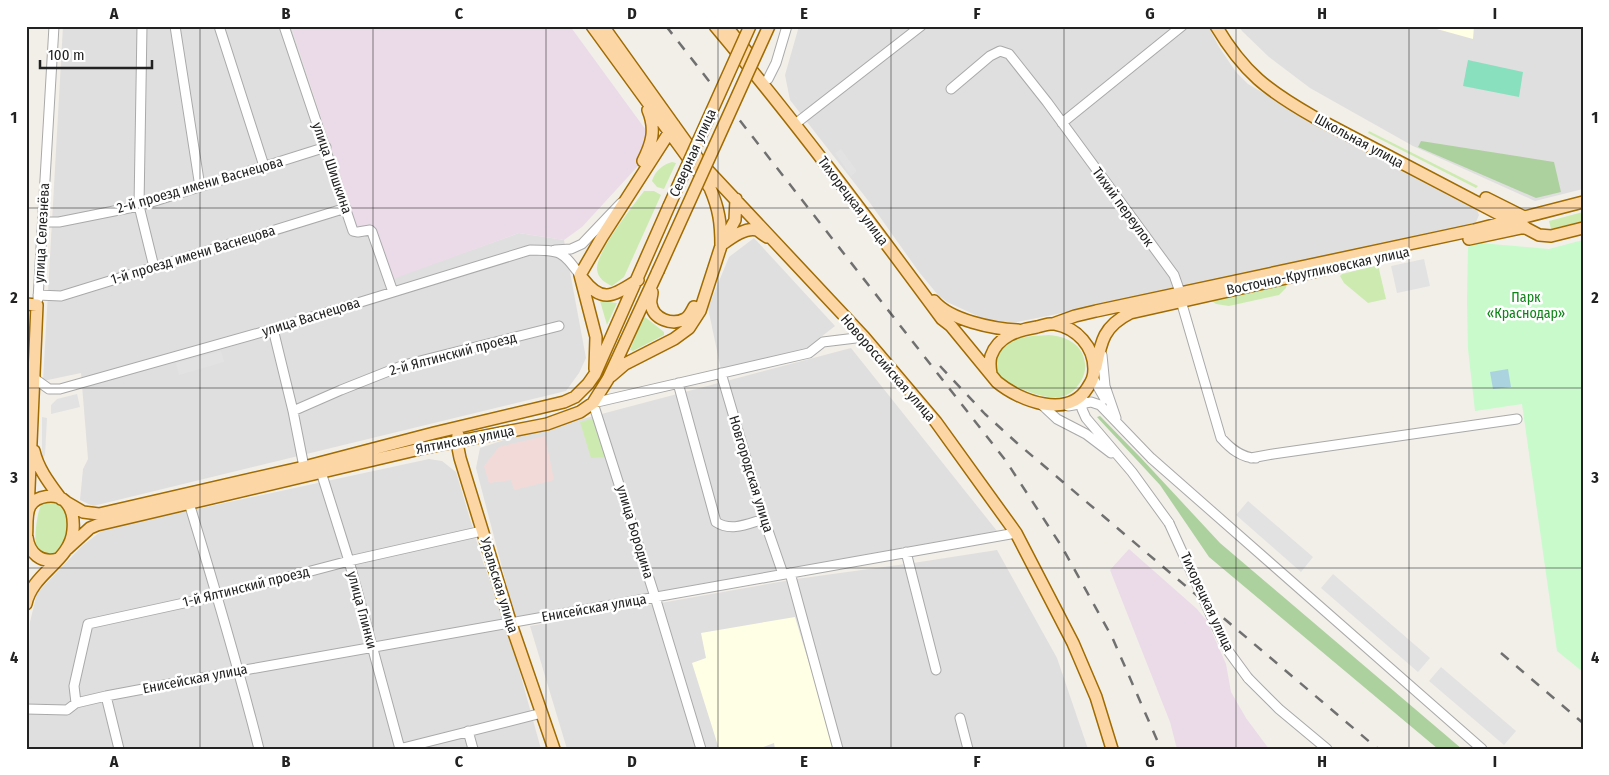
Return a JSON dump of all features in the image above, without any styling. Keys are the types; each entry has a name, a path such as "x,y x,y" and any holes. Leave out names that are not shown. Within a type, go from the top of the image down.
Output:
{"main road":[{"name":"Новороссийская улица","path":"592,26 642,95 671,129 864,337 936,422 1016,533 1073,643 1096,697 1112,749"},
{"name":"Новороссийская улица","path":"602,26 692,163"},
{"name":"Тихорецкая улица","path":"715,26 772,94 942,319 951,326 991,374"},
{"name":"Северная улица","path":"575,397 595,374 750,26"},
{"name":"Северная улица","path":"593,403 608,379 769,26"},
{"name":"Школьная улица","path":"1216,26 1234,54 1249,72 1274,93 1322,122 1511,220"},
{"name":"Школьная улица","path":"1224,26 1235,44 1254,68 1272,84 1525,222"},
{"name":"Тихорецкая улица","path":"729,30 937,304 963,319 983,325 1018,330"},
{"path":"639,179 642,164 652,140 653,130 652,119 642,95"},
{"path":"595,374 596,337 580,275 671,129"},
{"name":"Северная улица","path":"692,163 710,188 716,203 721,219 721,246"},
{"name":"Северная улица","path":"608,379 625,364 674,339 689,328 700,311 721,246 735,220 736,199"},
{"name":"Восточно-Кругликовская улица","path":"1053,324 1075,316 1180,296 1525,222 1583,202"},
{"path":"1474,230 1485,217 1486,210 1480,203"},
{"name":"Восточно-Кругликовская улица","path":"1093,378 1106,331 1120,318 1130,313 1180,296 1511,220 1525,222"},
{"path":"1525,222 1544,236 1583,228"},
{"path":"721,246 741,232 751,230 757,230 773,240"},
{"path":"654,280 650,303 654,313 661,319 672,322 685,319 692,313 713,268"},
{"path":"580,275 600,295 606,296 638,280"},
{"name":"улица Селезнёва","path":"34,301 35,379 29,426 36,459 43,474 63,500"},
{"path":"1053,324 1070,329 1082,338 1093,358 1093,378 1084,398 1046,405 1005,389 991,374 990,361 994,349 1002,340 1018,330 1053,324"},
{"name":"Ялтинская улица","path":"63,500 84,512 98,514 304,467 470,424 551,406 575,397"},
{"name":"Ялтинская улица","path":"67,549 90,528 97,525 424,448 547,424 580,412 593,403"},
{"path":"456,443 456,438 470,424"},
{"name":"улица Селезнёва","path":"28,511 32,440"},
{"name":"Уральская улица","path":"456,443 511,624 554,749"},
{"path":"26,540 28,511 32,504 44,496 63,500 70,509 74,530 67,549 33,587 26,604"},
{"path":"27,531 30,547 36,557 46,561 58,559"}],"street":[{"name":"улица Селезнёва","path":"34,301 43,222 54,26"},
{"path":"175,26 200,187"},
{"path":"219,26 264,166"},
{"name":"улица Шишкина","path":"284,26 354,231 370,230 372,232 393,292"},
{"path":"768,79 776,63 787,26"},
{"path":"799,121 920,26"},
{"path":"1062,123 1182,26"},
{"path":"140,28 139,206 154,267"},
{"name":"Тихий переулок","path":"951,89 990,56 1000,51 1009,54 1174,275 1221,438 1232,451 1251,458"},
{"name":"2-й проезд имени Васнецова","path":"43,222 59,222 139,206 326,148"},
{"name":"улица Васнецова","path":"35,379 49,389 60,389 273,329 530,250 571,249 582,244 616,206 626,199"},
{"name":"1-й проезд имени Васнецова","path":"34,301 61,296 346,208"},
{"path":"550,250 565,255 580,275"},
{"name":"2-й Ялтинский проезд","path":"293,411 404,365 560,326"},
{"path":"273,329 293,411 304,467"},
{"name":"Ялтинская улица","path":"593,403 809,353 823,342 864,337"},
{"path":"1101,344 1105,386 1115,417"},
{"name":"Новгородская улица","path":"721,373 764,519 786,574 838,749"},
{"path":"1093,378 1121,426"},
{"path":"678,383 716,522 723,527 734,528 764,519"},
{"path":"1084,398 1100,405 1151,458 1482,749"},
{"name":"Тихорецкая улица","path":"1084,398 1082,409 1086,418 1124,462 1169,523 1229,652 1248,678 1279,709 1328,749"},
{"name":"улица Бородина","path":"593,403 701,749"},
{"name":"Тихорецкая улица","path":"1046,405 1058,419 1086,434 1124,462"},
{"path":"1251,458 1517,419"},
{"path":"1251,458 1274,459"},
{"name":"улица Глинки","path":"322,472 349,562 400,749"},
{"path":"189,503 239,670 259,749"},
{"name":"1-й Ялтинский проезд","path":"76,703 74,686 88,624 216,596 482,531"},
{"name":"Енисейская улица","path":"26,709 67,710 76,703 106,696 239,670 511,624 1016,533"},
{"path":"906,552 936,670"},
{"path":"106,696 119,749"},
{"path":"400,749 542,713"},
{"path":"960,718 968,749"},
{"path":"468,731 473,749"}],"shaded area":[{"path":"63,26 291,26 357,228 370,224 390,279 519,233 564,240 586,358 579,373 566,391 93,506 80,500 83,469 88,459 81,373 43,381"},
{"path":"291,26 570,26 651,137 638,166 582,227 564,240 519,233 390,280 370,224 357,228"},
{"path":"799,26 1208,26 1219,47 1236,72 1248,84 1330,132 1476,208 1479,215 1476,222 1460,227 1057,314 1017,322 999,322 982,318 947,302 938,295 790,100 785,75"},
{"path":"1239,26 1583,26 1583,189 1535,201 1413,146 1310,88 1269,57"},
{"path":"1426,26 1474,26 1473,39"},
{"path":"841,149 857,171 851,176 835,153"},
{"path":"754,238 835,326 803,351 721,370 708,308 729,257"},
{"path":"1424,259 1430,286 1397,293 1391,266"},
{"path":"851,348 997,531 515,617 476,468 480,448 507,439"},
{"path":"221,351 224,362 179,375 176,363"},
{"path":"77,394 80,407 51,414 51,405 57,399"},
{"path":"42,417 47,418 45,455 42,459"},
{"path":"545,436 554,480 514,490 511,480 489,483 484,466 499,447"},
{"path":"429,459 442,461 456,472 482,559 510,637 541,749 26,749 30,622 37,593 82,546 104,529"},
{"path":"1248,501 1313,557 1301,572 1236,515"},
{"path":"1129,549 1197,609 1207,621 1226,664 1231,692 1246,718 1269,749 1177,749 1170,722 1110,570"},
{"path":"997,550 1057,658 1088,749 567,749 530,626 796,579"},
{"path":"1333,574 1430,658 1418,672 1321,588"},
{"path":"795,617 835,749 775,749 774,743 758,749 719,749 692,663 706,658 701,633"},
{"path":"1441,667 1516,731 1504,745 1429,681"}],"green space":[{"path":"1468,60 1523,72 1519,97 1463,86"},
{"path":"1369,131 1478,186 1476,188 1368,133"},
{"path":"1421,141 1554,162 1561,192 1536,198 1418,147"},
{"path":"672,162 676,163 664,189 657,187 652,181 655,174 662,167"},
{"path":"644,191 654,191 661,195 624,277 612,286 600,278 597,270 598,262 608,241"},
{"path":"1583,212 1583,221 1551,229 1549,221"},
{"name":"Парк «Краснодар»","path":"1583,240 1583,672 1557,651 1522,404 1475,411 1468,349 1467,301 1468,247 1480,243 1549,249"},
{"path":"1378,265 1386,299 1368,303 1344,283 1340,276 1342,274"},
{"path":"1287,283 1286,288 1279,295 1229,306 1216,304 1212,301 1213,299"},
{"path":"600,301 617,303 607,325"},
{"path":"645,317 664,332 664,335 633,351 630,350 642,320"},
{"path":"1049,335 1071,341 1082,353 1085,362 1084,372 1081,381 1073,391 1060,397 1046,397 1011,385 997,375 994,366 996,356 1004,345 1020,338"},
{"path":"1100,416 1220,543 1462,749 1438,749 1209,557 1160,485 1097,417"},
{"path":"595,418 607,457 591,458 580,422"},
{"path":"53,500 62,505 65,512 67,533 62,546 51,557 38,550 35,538 40,507 44,502"}],"water":[{"path":"1508,369 1511,387 1493,389 1490,372"}],"railway":[{"path":"666,26 1006,461 1062,547 1112,637 1161,749"},
{"path":"940,366 985,414 1017,443 1378,749"},
{"path":"1501,653 1583,723"}]}
